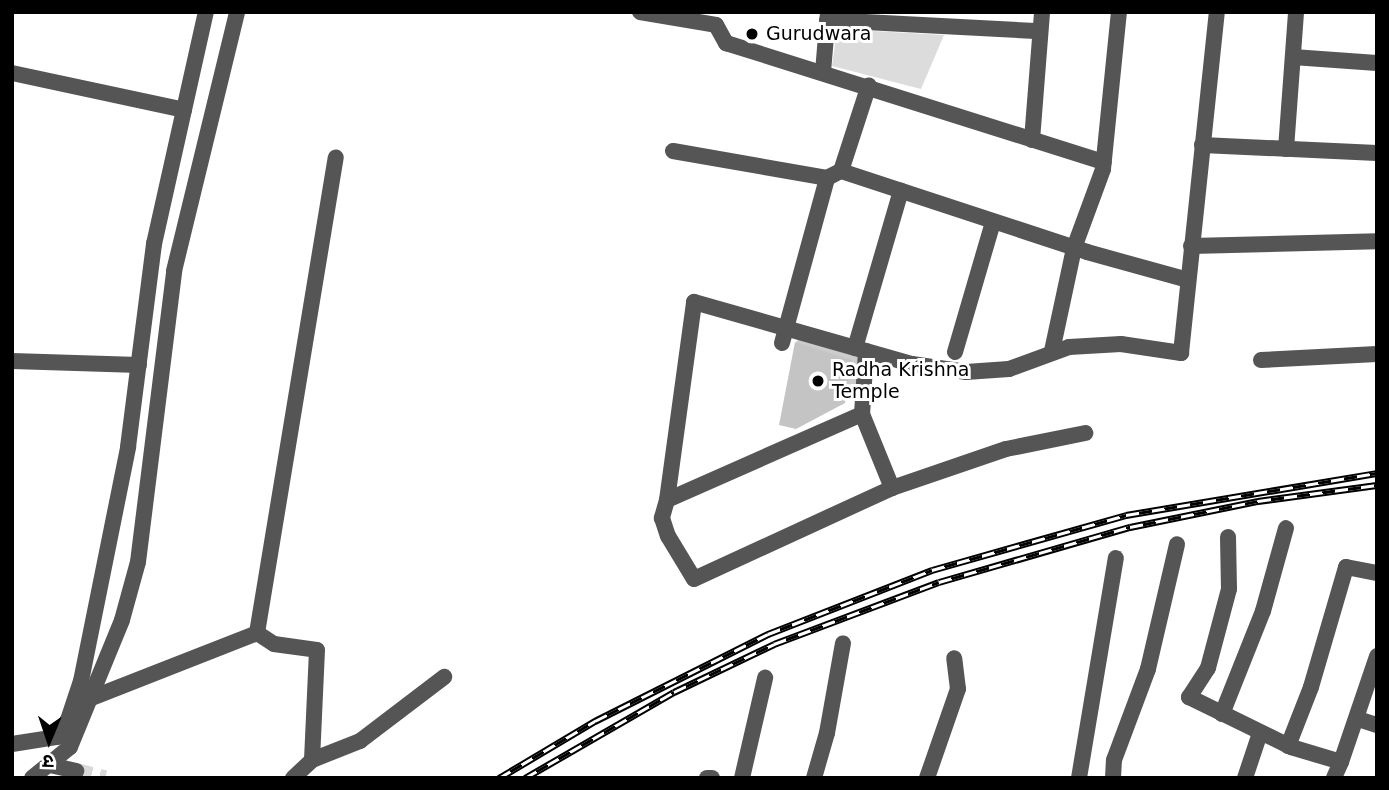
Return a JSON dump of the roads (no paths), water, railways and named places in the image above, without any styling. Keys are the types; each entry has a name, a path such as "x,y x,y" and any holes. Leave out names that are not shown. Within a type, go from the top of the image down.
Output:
{"street":[{"path":"63,742 81,681 111,550 154,244 206,12"},
{"path":"32,778 50,765 94,697 122,621 138,562 174,271 237,12"},
{"path":"640,12 716,19 726,43 869,85 1104,162"},
{"path":"1032,140 1042,12"},
{"path":"1052,351 1074,248 1104,162 1119,12"},
{"path":"1085,433 1006,449 892,488 694,579 668,536 662,518 667,500 694,302 787,325 860,349 966,372 1009,369 1052,351 1121,344 1181,353 1217,12"},
{"path":"1286,149 1296,12"},
{"path":"823,72 828,16 1040,31"},
{"path":"1293,57 1377,63"},
{"path":"12,73 184,110"},
{"path":"782,343 834,175 869,85"},
{"path":"1202,145 1377,153"},
{"path":"673,151 834,175 901,191 1074,248 1188,280"},
{"path":"257,633 336,158"},
{"path":"892,488 862,414 860,349 901,191"},
{"path":"955,352 993,222"},
{"path":"1191,246 1377,241"},
{"path":"1261,360 1377,354"},
{"path":"12,361 139,365"},
{"path":"667,500 862,414"},
{"path":"1222,714 1263,611 1286,528"},
{"path":"1228,537 1229,589 1208,668 1189,697 1288,746 1340,762"},
{"path":"1112,778 1114,760 1148,669 1177,544"},
{"path":"1079,778 1116,558"},
{"path":"1288,746 1311,687 1346,567 1377,573"},
{"path":"94,697 257,633"},
{"path":"257,633 274,644 317,650 312,760"},
{"path":"814,778 827,733 843,643"},
{"path":"1334,778 1358,719 1377,656"},
{"path":"927,778 957,689 954,658"},
{"path":"293,778 312,760 360,741 444,677"},
{"path":"741,778 765,678"},
{"path":"1358,719 1377,725"},
{"path":"1245,778 1260,733"},
{"path":"12,744 63,742"},
{"path":"50,765 76,771"}],"tunnel":[{"path":"76,771 105,778"}],"railway":[{"path":"499,778 595,721 768,634 932,570 1126,515 1377,473"},
{"path":"525,778 674,692 774,644 939,582 1130,527 1258,501 1377,485"}],"place":[{"name":"Gurudwara","path":"752,34"},
{"name":"Radha Krishna Temple","path":"818,381"}]}
